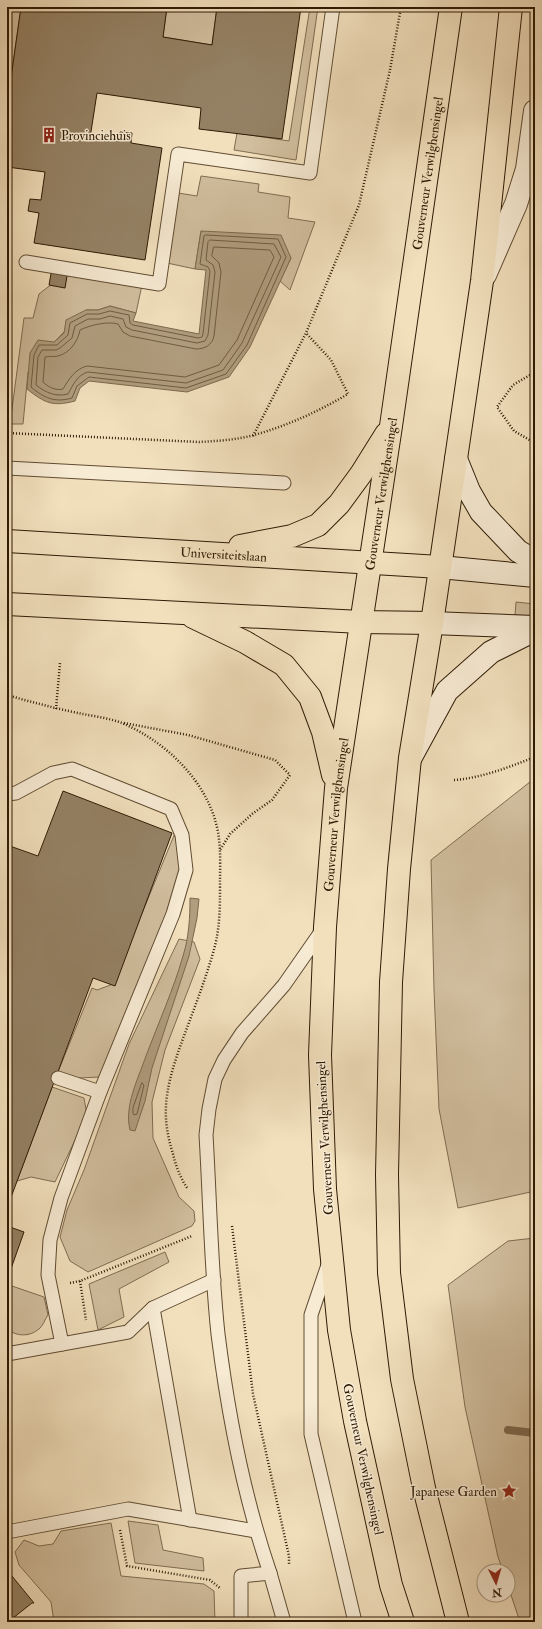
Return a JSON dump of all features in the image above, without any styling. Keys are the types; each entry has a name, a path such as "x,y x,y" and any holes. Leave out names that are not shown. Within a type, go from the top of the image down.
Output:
{"highway":[{"name":"Gouverneur Verwilghensingel","path":"403,1622 390,1586 355,1421 339,1330 330,1257 324,1189 320,1055 325,927 336,788 391,426 451,7"},
{"path":"458,1622 424,1488 402,1379 389,1273 387,1175 391,982 398,869 410,758 432,623 482,281 511,7"},
{"path":"209,552 292,536 318,525 339,504 361,474 391,426"},
{"name":"Universiteitslaan","path":"7,541 440,567"},
{"path":"7,604 361,622 432,623"},
{"path":"185,612 245,642 284,665 310,697 324,732 336,788"}],"main road":[{"path":"482,281 516,204 525,176 535,111"},
{"path":"456,459 469,491 481,512 518,551 535,561"},
{"path":"440,567 535,576"},
{"path":"432,623 535,627"},
{"path":"410,758 447,691 491,652 535,630"}],"lane":[{"path":"26,262 159,284 178,154 310,173 334,7"},
{"path":"7,468 284,483"},
{"path":"7,794 16,792 53,773 72,769 171,809 182,835 186,870 173,914 100,1092 61,1198 50,1240 48,1275 62,1344"},
{"path":"284,1622 256,1531 238,1450 225,1378 218,1334 206,1135 208,1109 215,1079 224,1060 242,1034 284,985 325,927"},
{"path":"58,1078 100,1092"},
{"path":"330,1257 311,1315 311,1434 355,1622"},
{"path":"7,1354 128,1332 153,1308 214,1280"},
{"path":"153,1308 190,1520"},
{"path":"7,1532 128,1509 256,1531"},
{"path":"241,1622 241,1576 270,1573"}],"path":[{"path":"253,436 306,333 359,205 390,70 402,7"},
{"path":"7,433 199,442 253,436 272,430 324,408 348,394 331,360 306,333"},
{"path":"535,372 513,385 497,408 514,430 535,443"},
{"path":"56,708 60,663"},
{"path":"7,695 121,723 188,735 275,760 290,774 272,800 252,814 230,834 220,850 217,831 211,811 203,793 191,774 179,761 158,743 121,723"},
{"path":"454,780 468,779 483,775 535,757"},
{"path":"50,1286 80,1281 211,1228"},
{"path":"80,1281 90,1339"},
{"path":"117,1510 127,1566 210,1580 241,1605"}],"shaded area":[{"path":"7,7 21,7 11,78 7,78"},
{"path":"167,7 217,7 212,45 163,37"},
{"path":"310,7 318,7 296,160 234,150 237,133 289,141"},
{"path":"201,176 259,184 258,192 290,197 288,218 315,222 290,290 280,281 291,258 201,231 195,269 167,263 178,193 197,196"},
{"path":"66,273 142,285 136,313 110,306 98,310 86,310 54,342 28,372 23,424 10,424 24,318 33,318 39,294"},
{"path":"516,602 535,604 535,617 515,615"},
{"path":"535,778 535,1191 458,1208 439,1109 431,860"},
{"path":"175,833 182,875 100,1077 78,1078 58,1072 92,988 97,990 113,984"},
{"path":"179,939 194,942 200,959 165,1050 152,1102 153,1138 179,1197 194,1211 195,1221 192,1226 88,1272 70,1261 60,1237 67,1210 84,1170 129,1044"},
{"path":"52,1087 84,1098 87,1115 55,1182 31,1177 17,1181"},
{"path":"535,1238 535,1622 520,1622 514,1603 516,1603 516,1563 500,1563 498,1557 465,1407 448,1285 508,1241"},
{"path":"165,1252 169,1262 119,1289 124,1317 98,1330 89,1284"},
{"path":"12,1286 44,1297 48,1315 40,1328 35,1332 23,1335 14,1333 7,1328 7,1290"},
{"path":"128,1521 158,1525 163,1550 203,1558 204,1571 135,1563"},
{"path":"111,1523 121,1576 204,1584 214,1591 215,1622 54,1622 51,1602 19,1565 15,1552 24,1540 39,1546 53,1544 61,1531"}],"water":[{"path":"201,231 281,235 291,258 250,347 229,377 187,392 89,381 80,388 75,401 60,404 44,401 27,389 30,353 38,340 54,342 64,333 66,320 86,310 98,310 110,306 136,313 133,321 199,334 206,270 195,269"},
{"path":"190,898 199,899 197,918 189,956 152,1068 145,1101 135,1131 130,1130 130,1102 175,981 187,942"}],"building":[{"name":"Provinciehuis","path":"21,7 167,7 163,37 212,45 217,7 301,7 282,139 199,129 201,108 97,93 90,138 119,141 120,132 132,133 131,143 162,148 145,260 34,243 39,213 28,211 30,199 41,200 45,172 7,167 7,78 11,78"},
{"path":"52,268 68,270 65,288 49,285"},
{"path":"63,791 172,833 115,986 93,978 7,1208 7,845 38,856"},
{"path":"7,1226 24,1232 7,1280"},
{"path":"7,1570 34,1603 8,1622 7,1622"}],"waterway":[{"path":"508,1430 535,1433"}],"place":[{"name":"Provinciehuis","path":"49,135"},
{"name":"Japanese Garden","path":"509,1491"}]}
